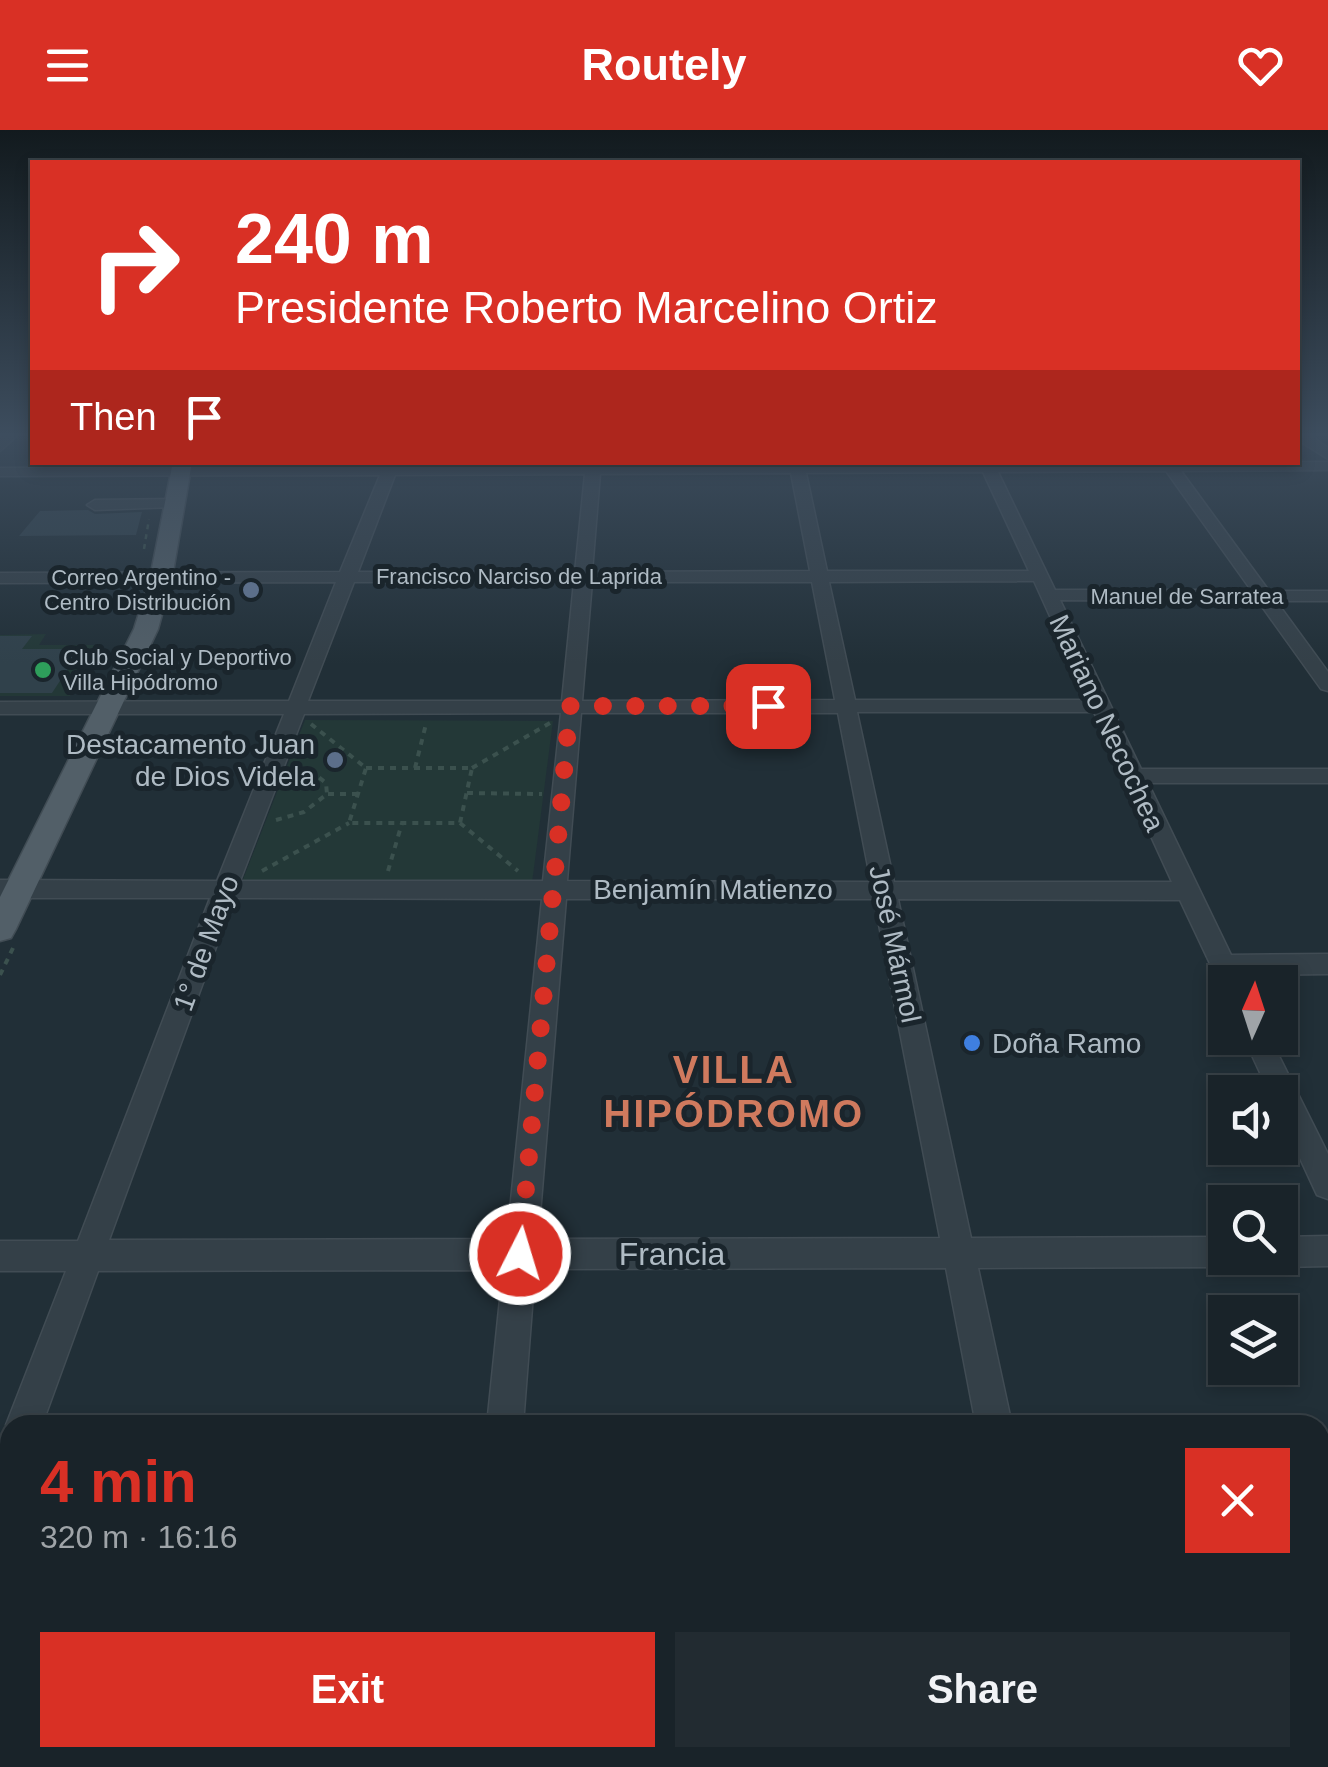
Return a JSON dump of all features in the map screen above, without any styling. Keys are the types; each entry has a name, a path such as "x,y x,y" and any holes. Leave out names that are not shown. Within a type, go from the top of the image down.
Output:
{"main road":[{"path":"0,929 10,889 110,708 146,629 161,510"}],"street":[{"name":"1° de Mayo","path":"28,1415 225,890 301,713 373,510"},
{"path":"506,1415 563,794 562,714 590,510"},
{"name":"José Mármol","path":"806,510 992,1415"},
{"name":"Mariano Necochea","path":"1008,510 1222,965"},
{"path":"1203,510 1328,685"},
{"name":"Francisco Narciso de Laprida","path":"0,578 820,576 1042,586"},
{"name":"Manuel de Sarratea","path":"1042,586 1328,596"},
{"path":"0,708 301,713 430,706 562,714 846,706 1098,706"},
{"path":"1131,776 1328,776"},
{"name":"Benjamín Matienzo","path":"10,889 1186,891"},
{"path":"1298,967 1328,964"},
{"path":"1265,1055 1328,1185"},
{"name":"Francia","path":"0,1256 1208,1252"},
{"path":"1298,1252 1328,1252"}],"path":[{"path":"150,578 161,510"},
{"path":"415,768 430,706"},
{"path":"301,713 366,768 472,768 562,714"},
{"path":"350,823 366,768"},
{"path":"460,823 472,768"},
{"path":"285,771 316,775 326,782 327,794"},
{"path":"266,821 293,818 314,808 327,794 358,794"},
{"path":"466,794 563,794"},
{"path":"257,873 350,823 460,823 518,871"},
{"path":"382,890 402,823"}],"green space":[{"name":"Club Social y Deportivo Villa Hipódromo","path":"46,634 39,645 101,645 70,696 0,696 0,635"},
{"path":"305,720 553,721 532,883 242,882"}],"building":[{"path":"40,511 142,512 136,535 19,536"},
{"name":"Club Social y Deportivo Villa Hipódromo","path":"0,636 32,636 22,649 81,649 52,693 0,693"}],"place":[{"name":"Correo Argentino - Centro Distribución","path":"251,590"},
{"name":"Club Social y Deportivo Villa Hipódromo","path":"43,670"},
{"name":"Destacamento Juan de Dios Videla","path":"335,760"},
{"name":"Doña Ramo","path":"972,1043"}],"district":[{"name":"VILLA HIPÓDROMO","path":"734,1092"}],"route":[{"path":"520,1254 570,706 768,706"}]}
